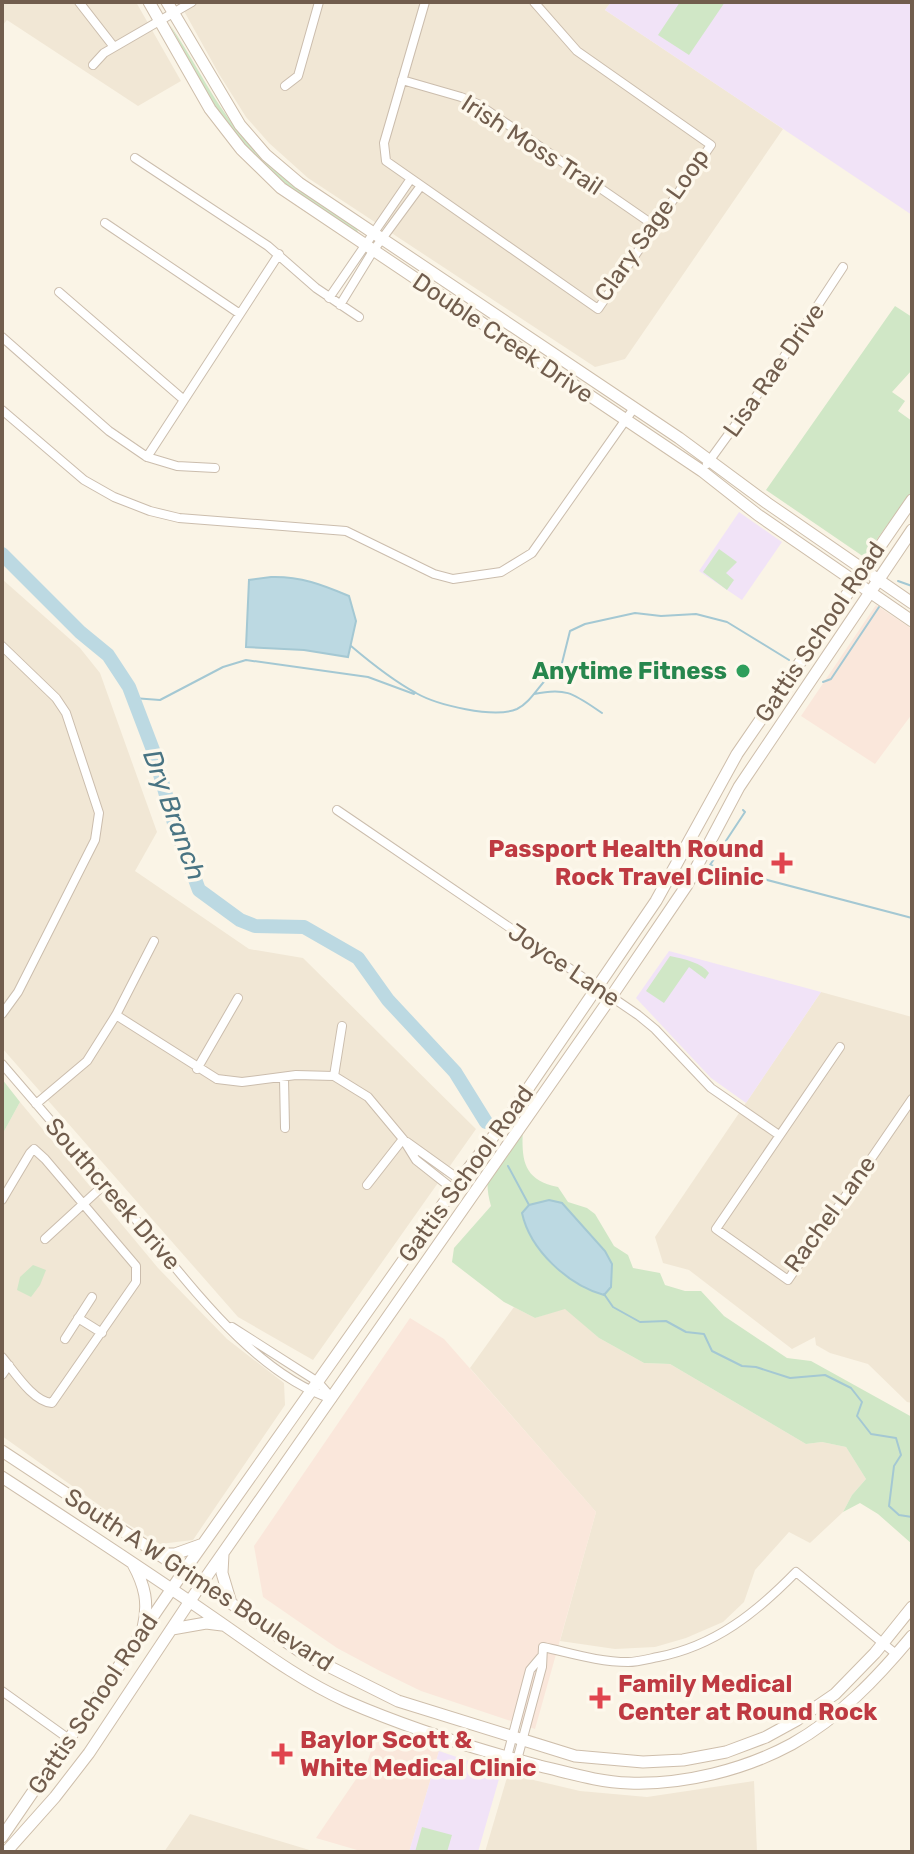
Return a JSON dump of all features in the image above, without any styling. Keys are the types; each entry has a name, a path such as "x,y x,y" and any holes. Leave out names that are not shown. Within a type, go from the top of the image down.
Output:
{"main road":[{"name":"Double Creek Drive","path":"149,2 210,109 241,149 281,188 702,471 758,515 912,621"},
{"name":"Double Creek Drive","path":"167,2 240,125 266,155 299,183 711,460 767,503 912,603"},
{"name":"Gattis School Road","path":"2,1837 203,1543 510,1115 656,901 737,754 912,500"},
{"name":"Gattis School Road","path":"6,1852 89,1753 202,1583 611,997 687,885 739,787 912,530"},
{"path":"427,1262 430,1248 464,1197 457,1185"},
{"name":"South A W Grimes Boulevard","path":"2,1451 302,1653 374,1691 575,1756 643,1762 683,1760 726,1752 766,1737 835,1694 912,1607"},
{"name":"South A W Grimes Boulevard","path":"2,1477 293,1671 345,1700 457,1742 592,1779 630,1783 670,1781 752,1762 791,1744 832,1718 874,1680 912,1636"},
{"path":"158,1554 175,1554 203,1543"},
{"path":"223,1554 222,1573 231,1604"},
{"path":"133,1563 147,1598 142,1633"},
{"path":"172,1629 206,1623 224,1625"}],"street":[{"path":"79,2 114,47"},
{"path":"93,65 114,47 192,2"},
{"path":"285,86 298,76 319,2"},
{"name":"Clary Sage Loop","path":"425,2 383,150 389,165 598,309 711,145 577,51 534,2"},
{"name":"Irish Moss Trail","path":"402,80 478,104 655,226"},
{"path":"135,158 279,254 329,298 359,317"},
{"path":"377,237 410,180"},
{"path":"329,298 343,277 420,187"},
{"path":"105,223 240,314"},
{"path":"340,305 369,248"},
{"path":"147,457 279,254"},
{"name":"Lisa Rae Drive","path":"702,471 776,369 843,267"},
{"path":"343,277 353,283"},
{"path":"59,292 184,400"},
{"path":"2,337 126,444 147,457 177,466 215,468"},
{"path":"2,410 84,480 114,497 150,511 179,518 346,531 434,574 453,579 501,572 532,553 634,408"},
{"path":"2,646 56,698 66,713 99,822 95,840 18,992 2,1014"},
{"name":"Joyce Lane","path":"337,810 655,1029 711,1088 779,1135"},
{"path":"36,1104 87,1061 116,1015 154,941"},
{"path":"197,1069 238,998"},
{"path":"116,1015 217,1079 242,1082 314,1074 334,1076 368,1097 403,1139 457,1185"},
{"path":"334,1076 342,1026"},
{"name":"Rachel Lane","path":"840,1047 716,1229 788,1280 912,1099"},
{"name":"Southcreek Drive","path":"2,1064 225,1323 264,1345 332,1399"},
{"path":"284,1078 285,1128"},
{"path":"367,1185 403,1139"},
{"path":"2,1200 34,1149 136,1266 138,1275 102,1333 52,1403 46,1403 36,1395 2,1357"},
{"path":"45,1239 105,1184"},
{"path":"65,1339 92,1297"},
{"path":"78,1318 102,1333"},
{"path":"2,1375 9,1365"},
{"path":"512,1758 542,1667 543,1647 582,1657 630,1663 690,1651 740,1623 796,1572 896,1654"},
{"path":"2,1691 69,1739"}],"shaded area":[{"path":"2,2 136,2 181,81 138,106 7,20 2,26"},
{"path":"179,2 611,2 605,10 783,129 625,359 595,367 308,178 269,143 246,117"},
{"path":"611,2 912,2 912,215 605,10"},
{"path":"739,512 782,542 742,600 699,571"},
{"path":"2,579 80,648 100,673 157,832 135,871 249,949 303,958 476,1129 313,1360 238,1317 2,1048"},
{"path":"876,605 912,629 912,714 875,764 801,716"},
{"path":"669,951 821,992 746,1103 711,1078 636,998"},
{"path":"821,992 912,1017 912,1403 907,1402 868,1364 830,1353 816,1345 815,1337 792,1349 689,1270 663,1263 655,1237"},
{"path":"20,1102 158,1268 227,1339 284,1383 285,1405 193,1540 160,1544 113,1515 2,1436 2,1135"},
{"path":"514,1307 535,1318 565,1308 599,1338 644,1363 670,1364 806,1444 822,1442 846,1447 866,1479 843,1512 810,1543 789,1532 755,1570 744,1602 723,1622 655,1647 615,1649 560,1641 596,1512 470,1368"},
{"path":"410,1318 444,1339 596,1512 535,1729 421,1691 337,1648 263,1597 254,1546"},
{"path":"377,1733 408,1739 439,1751 409,1852 364,1852 316,1838 367,1763"},
{"path":"439,1751 501,1772 478,1852 409,1852"},
{"path":"508,1774 580,1791 647,1797 754,1781 757,1852 485,1852"},
{"path":"190,1814 316,1852 164,1852"}],"green space":[{"path":"680,2 725,2 689,55 658,35"},
{"path":"170,25 242,136 287,179 356,227 360,237 295,195 262,166 214,108"},
{"path":"895,306 912,317 912,370 892,392 905,401 898,411 912,421 912,491 864,557 766,490"},
{"path":"719,549 737,562 726,573 734,580 727,590 703,572"},
{"path":"670,956 698,964 709,973 705,979 689,967 664,1003 646,991"},
{"path":"2,1079 20,1102 2,1135"},
{"path":"523,1122 523,1155 530,1172 545,1183 558,1187 568,1202 595,1214 614,1246 628,1255 633,1268 660,1273 665,1285 685,1291 701,1291 724,1316 787,1358 811,1361 912,1417 912,1544 878,1514 860,1503 843,1512 866,1479 846,1447 822,1442 806,1444 670,1364 644,1363 599,1338 565,1309 535,1318 504,1302 452,1262 454,1248 491,1206 488,1192 490,1170"},
{"path":"33,1265 46,1270 31,1297 17,1290 20,1277"},
{"path":"422,1827 452,1835 447,1852 415,1852"}],"water":[{"path":"271,577 302,580 349,596 356,621 348,657 304,650 246,647 249,580"},
{"path":"549,1200 562,1203 605,1251 612,1264 611,1287 604,1295 564,1274 533,1240 522,1213 529,1205"}],"waterway":[{"name":"Dry Branch","path":"2,554 80,632 108,655 129,687 199,890 240,920 255,926 304,927 358,958 388,1000 455,1072 486,1122"},
{"path":"898,581 912,586"},
{"path":"823,682 831,679 879,607"},
{"path":"351,646 390,677 425,698 451,706 494,712 507,712 523,705 561,667 570,631 585,624 635,613 661,616 696,614 727,622 789,660"},
{"path":"133,698 160,700 223,667 246,660 368,677 414,694"},
{"path":"534,694 563,692 602,713"},
{"path":"743,810 745,812 710,865 912,918"},
{"name":"Dry Branch","path":"508,1166 529,1205"},
{"name":"Dry Branch","path":"604,1294 613,1307 640,1322 666,1321 686,1332 704,1334 712,1351 742,1366 756,1367 790,1378 825,1375 851,1388 862,1402 857,1416 871,1434 896,1438 901,1455 894,1466 889,1506 899,1515 912,1517"}],"place":[{"name":"Anytime Fitness","path":"743,671"},
{"name":"Passport Health Round Rock Travel Clinic","path":"782,863"},
{"name":"Family Medical Center at Round Rock","path":"600,1698"},
{"name":"Baylor Scott & White Medical Clinic","path":"282,1754"}]}
